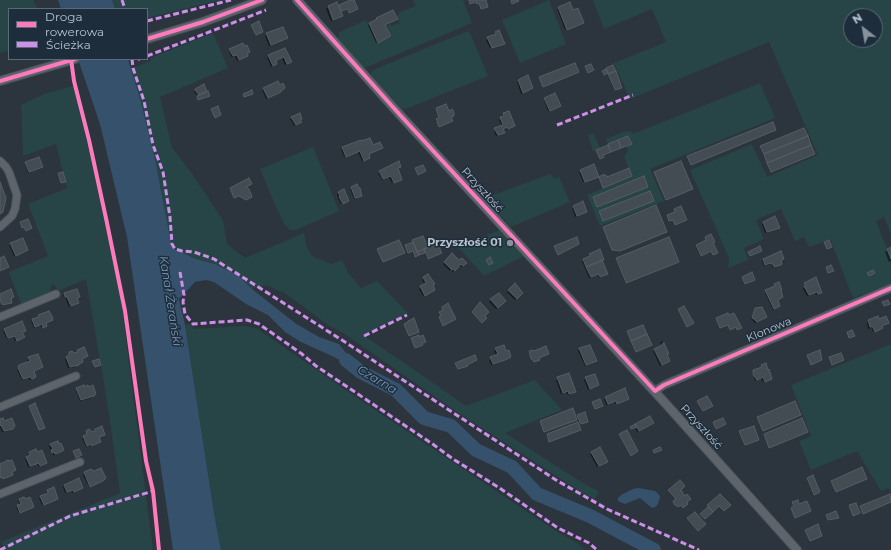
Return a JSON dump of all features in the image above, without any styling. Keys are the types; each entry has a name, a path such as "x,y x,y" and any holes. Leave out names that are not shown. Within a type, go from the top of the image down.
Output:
{"street":[{"path":"148,39 203,22 262,0"},
{"name":"Przyszłość","path":"297,0 655,391 797,550"},
{"path":"0,81 71,60"},
{"path":"0,161 9,172 17,195 15,210 12,216 0,227"},
{"name":"Klonowa","path":"655,391 671,382 891,288"},
{"path":"0,317 56,294"},
{"path":"0,407 76,376"},
{"path":"0,494 80,462"}],"green space":[{"path":"0,0 33,0 37,8 8,8 8,50 0,53"},
{"path":"112,0 220,0 148,18 148,8 115,8"},
{"path":"413,0 463,0 472,23 367,67 362,66 338,41 338,33 366,20 377,43 392,37 387,26 390,24 391,26 400,23 397,17 400,12 416,6"},
{"path":"549,0 566,44 520,63 502,20"},
{"path":"593,0 891,0 891,234 884,217 876,221 891,259 891,283 853,298 830,239 809,247 804,237 795,241 781,209 756,220 764,239 744,248 748,260 728,268 729,258 690,170 752,144 767,177 818,155 769,42 630,99 614,63 666,42 652,9 604,29"},
{"path":"468,31 488,76 403,110 371,75 372,71 380,67"},
{"path":"213,33 228,68 160,97 172,148 190,171 223,220 227,244 245,258 304,233 306,245 312,256 331,264 342,260 348,273 361,288 377,281 408,313 363,335 466,406 535,380 562,410 505,433 586,485 599,491 595,499 581,492 457,412 343,333 328,325 282,291 278,291 267,285 252,289 239,276 215,264 196,259 172,248 155,159 131,69 151,61 150,58"},
{"path":"760,83 775,118 650,169 664,201 600,226 587,195 632,176 624,157 628,151 626,146 632,144 629,136 608,144 606,139 626,131 632,132 633,134"},
{"path":"73,86 79,105 120,292 153,550 4,550 1,542 120,493 108,407 86,279 58,291 54,284 49,292 21,304 9,272 48,256 28,204 67,188 56,144 23,156 21,105 44,94"},
{"path":"593,133 600,148 593,151 588,135"},
{"path":"313,147 339,211 296,230 290,230 285,226 260,169"},
{"path":"550,174 554,178 559,177 570,202 511,227 488,201 493,195"},
{"path":"500,230 524,256 484,276 458,247"},
{"path":"190,324 194,329 244,326 256,328 556,531 577,543 585,550 221,550 185,325"},
{"path":"891,344 891,493 889,488 881,491 857,451 811,470 799,441 811,436 791,385"}],"water":[{"path":"58,0 112,0 115,8 61,8"},
{"name":"Kanał Żerański","path":"78,60 128,60 155,159 172,248 196,259 215,264 239,276 252,289 295,323 319,337 339,344 361,372 334,357 301,342 285,332 268,315 246,304 214,282 206,280 195,282 179,299 185,325 221,550 173,550 127,237 100,124"},
{"path":"639,488 655,491 659,495 660,497 658,504 655,507 652,508 640,498 625,504 618,501 618,498 621,495 633,489"}],"building":[{"path":"350,0 354,0 358,9 349,13 348,9 341,11 339,5"},
{"path":"469,0 486,0 488,7 481,9 479,3 477,4 476,2 470,4"},
{"path":"511,0 518,0 519,1 512,4"},
{"path":"337,2 343,16 333,20 328,6"},
{"path":"570,2 573,10 578,8 584,23 567,30 558,7"},
{"path":"393,10 398,19 385,25 391,36 378,43 369,23"},
{"path":"259,21 263,32 256,35 251,25"},
{"path":"283,27 288,38 271,45 266,33"},
{"path":"499,30 505,44 492,48 487,37 496,34 495,32"},
{"path":"243,43 244,46 247,45 250,52 247,54 248,56 239,60 237,55 233,56 229,49"},
{"path":"285,48 292,62 287,64 284,57 276,60 277,64 273,66 268,55"},
{"path":"575,63 579,72 543,87 539,77"},
{"path":"591,64 594,70 588,73 585,66"},
{"path":"613,65 616,71 608,74 606,68"},
{"path":"606,69 608,73 604,75 602,71"},
{"path":"616,71 622,88 615,90 608,74"},
{"path":"528,75 533,88 523,93 518,80"},
{"path":"278,81 280,85 283,83 285,87 284,89 268,98 263,88"},
{"path":"204,84 207,92 199,95 195,89"},
{"path":"252,90 253,94 244,97 243,94"},
{"path":"208,91 210,96 198,100 197,96"},
{"path":"555,93 561,106 550,111 544,98"},
{"path":"446,104 449,111 452,109 454,112 454,116 451,117 453,121 439,127 436,119 439,118 436,108"},
{"path":"218,106 221,115 215,118 211,109"},
{"path":"509,111 515,126 508,129 507,127 503,129 505,133 498,135 494,128 503,125 500,117 504,116 503,113"},
{"path":"300,113 302,119 300,120 302,122 296,125 291,117"},
{"path":"773,122 776,130 691,165 687,156"},
{"path":"804,128 808,136 764,154 760,146"},
{"path":"628,136 632,144 621,148 618,140"},
{"path":"808,136 811,145 767,163 764,154"},
{"path":"370,138 373,145 380,142 383,148 369,154 370,158 364,161 360,151 346,157 342,147"},
{"path":"618,140 621,148 611,152 608,144"},
{"path":"608,145 611,152 603,155 604,157 600,159 596,150"},
{"path":"811,145 815,154 771,172 767,163"},
{"path":"39,157 43,167 29,172 25,162"},
{"path":"399,161 401,167 398,168 402,180 394,183 391,176 383,179 379,171"},
{"path":"681,161 693,189 666,200 654,172"},
{"path":"594,164 599,177 585,182 580,170"},
{"path":"423,165 426,171 418,175 415,168"},
{"path":"629,168 632,176 603,188 599,177 604,174 607,177"},
{"path":"63,172 66,182 61,183 58,173"},
{"path":"644,176 648,187 597,207 593,197"},
{"path":"249,178 252,184 246,187 249,189 252,197 246,200 239,196 234,198 230,188"},
{"path":"0,182 6,198 3,212 0,214"},
{"path":"357,184 360,188 362,196 355,198 351,187"},
{"path":"344,189 349,201 343,204 338,192"},
{"path":"650,191 654,201 603,221 599,211"},
{"path":"583,201 587,212 577,216 573,206"},
{"path":"656,205 667,232 620,251 612,250 603,227"},
{"path":"681,206 687,220 675,225 673,220 669,221 667,215 675,212 674,209"},
{"path":"775,216 780,228 767,232 763,222"},
{"path":"28,219 32,228 26,231 24,227 22,228 20,222"},
{"path":"711,234 715,242 713,243 718,253 713,255 711,251 701,256 696,245 706,240 705,237"},
{"path":"423,236 428,247 417,252 412,240"},
{"path":"577,237 579,244 558,255 554,246"},
{"path":"669,237 679,262 626,283 616,258"},
{"path":"23,238 28,250 16,256 10,243"},
{"path":"399,240 405,253 383,262 377,249"},
{"path":"829,240 832,247 827,249 824,242"},
{"path":"413,242 419,255 415,257 413,251 408,253 405,245"},
{"path":"437,243 442,253 428,259 424,249"},
{"path":"760,246 762,251 750,256 748,252"},
{"path":"891,247 891,259 887,249"},
{"path":"424,249 425,253 419,255 417,252"},
{"path":"600,249 604,260 586,267 583,259 590,256 589,254"},
{"path":"781,251 784,259 781,260 781,265 774,267 773,264 770,263 765,265 763,259"},
{"path":"452,253 459,260 462,258 467,263 463,266 461,264 455,271 444,262"},
{"path":"4,256 9,267 0,271 0,258"},
{"path":"490,257 493,263 489,265 486,260"},
{"path":"602,260 608,274 600,277 599,274 591,277 586,267"},
{"path":"831,265 834,271 828,273 826,267"},
{"path":"873,270 875,273 869,276 867,273"},
{"path":"752,272 755,280 745,284 742,277"},
{"path":"428,274 435,284 433,285 435,290 425,296 420,286 426,283 423,277"},
{"path":"816,277 822,293 818,294 817,292 809,295 804,283"},
{"path":"779,282 783,297 778,300 780,306 774,309 765,290 775,286 774,284"},
{"path":"515,283 523,293 517,299 508,290"},
{"path":"11,289 14,297 11,298 12,303 2,305 0,294"},
{"path":"77,289 80,297 77,298 79,303 71,306 64,293"},
{"path":"499,293 506,301 498,308 490,299"},
{"path":"888,300 890,304 884,306 882,302"},
{"path":"480,302 489,312 485,316 487,318 482,323 472,312"},
{"path":"448,303 456,319 443,326 439,317 441,316 439,312 443,310 442,307"},
{"path":"684,306 694,323 687,327 678,309"},
{"path":"762,307 767,317 757,322 752,318 755,308"},
{"path":"49,311 53,320 46,323 47,326 43,328 42,324 35,327 32,319"},
{"path":"728,313 729,315 734,313 742,328 737,330 736,327 730,330 728,325 720,328 716,318"},
{"path":"878,316 879,319 886,316 889,323 882,326 883,328 875,332 873,327 870,327 868,320"},
{"path":"414,318 419,332 409,336 404,324"},
{"path":"22,321 26,331 22,332 25,337 17,341 15,336 8,338 4,329"},
{"path":"643,325 647,334 631,341 627,331"},
{"path":"852,330 855,336 849,338 847,332"},
{"path":"647,334 652,345 636,352 631,341"},
{"path":"419,335 419,337 423,335 426,342 415,348 411,338"},
{"path":"664,343 669,354 667,354 670,361 662,365 654,349"},
{"path":"504,345 506,351 509,350 511,357 493,364 490,357 498,354 495,348"},
{"path":"590,345 597,361 586,365 579,348"},
{"path":"546,346 549,354 534,362 531,359 529,351 534,351"},
{"path":"84,347 88,356 82,359 83,362 79,365 70,367 66,357 69,355 69,352 78,352 77,350"},
{"path":"820,350 822,360 811,365 807,355"},
{"path":"841,353 844,360 832,365 829,357"},
{"path":"38,354 43,367 34,371 36,377 32,379 30,377 23,379 18,368 19,365 30,361 28,357"},
{"path":"475,355 477,360 467,365 468,366 458,369 455,363"},
{"path":"99,359 101,365 95,367 92,361"},
{"path":"766,363 772,379 765,382 763,377 757,380 753,375 753,370 762,367 761,365"},
{"path":"569,373 576,392 569,394 568,391 563,393 557,377"},
{"path":"595,374 599,385 590,389 585,377"},
{"path":"84,385 84,387 88,385 89,387 93,385 96,394 81,400 76,388"},
{"path":"625,388 629,399 617,404 616,401 608,404 605,397"},
{"path":"707,396 713,406 703,411 697,401"},
{"path":"600,399 603,406 595,409 592,402"},
{"path":"795,401 801,415 763,431 757,417"},
{"path":"35,403 45,428 39,430 29,406"},
{"path":"573,408 577,420 544,432 540,421"},
{"path":"585,412 588,422 581,424 577,415"},
{"path":"650,416 654,423 639,431 635,424"},
{"path":"3,418 4,421 12,418 15,426 13,429 4,431 1,425 0,426 0,419"},
{"path":"723,418 726,424 716,429 713,422"},
{"path":"802,418 808,432 769,448 764,434"},
{"path":"578,422 581,430 549,442 547,434"},
{"path":"635,424 637,427 631,429 630,427"},
{"path":"102,426 105,435 99,437 101,442 87,446 83,436 87,434 86,431 89,429 92,432"},
{"path":"754,426 759,440 745,445 739,431"},
{"path":"627,430 638,451 631,456 619,434"},
{"path":"58,441 59,444 61,443 64,450 55,454 54,452 52,453 51,450 53,449 50,444"},
{"path":"600,447 608,462 599,466 591,452"},
{"path":"660,447 662,450 654,453 653,450"},
{"path":"36,449 37,452 42,450 47,463 40,466 39,463 30,466 26,457 30,455 29,452"},
{"path":"79,449 82,455 76,458 73,451"},
{"path":"8,460 12,460 16,470 12,472 13,475 3,479 2,477 0,478 0,464"},
{"path":"862,467 867,479 836,492 831,481"},
{"path":"101,468 106,478 90,487 84,472 91,469 94,471"},
{"path":"813,475 820,492 814,495 807,478"},
{"path":"79,478 83,488 74,492 73,490 67,492 64,485"},
{"path":"680,480 685,486 680,491 682,491 684,496 687,494 691,499 683,508 681,505 678,507 674,504 673,501 676,499 668,490"},
{"path":"54,487 58,499 44,505 40,496 48,493 47,490"},
{"path":"720,494 731,505 724,511 719,506 713,512 707,505"},
{"path":"890,494 891,502 863,514 860,506"},
{"path":"24,497 25,499 30,497 34,507 20,513 17,505 21,504 19,499"},
{"path":"798,500 799,504 807,501 811,511 795,518 791,508 794,506 792,502"},
{"path":"856,503 860,513 853,516 849,505"},
{"path":"708,507 713,512 705,519 700,514"},
{"path":"836,511 839,518 828,520 826,515"},
{"path":"695,512 706,524 698,531 687,518"},
{"path":"818,524 822,536 810,541 805,530"}],"waterway":[{"name":"Czarna","path":"346,360 361,372 396,390 424,418 451,426 476,450 512,467 537,494 590,516 654,550"}],"marked path":[{"path":"122,0 125,8"},
{"path":"148,21 231,0"},
{"path":"148,56 266,10"},
{"path":"132,60 133,68 144,101 153,145 163,172 170,217 172,244 175,249 194,252 214,259 345,342 556,480 607,509 699,550"},
{"path":"557,125 633,95"},
{"path":"180,272 184,295 183,302 185,314 193,324 247,320 259,324 302,354 316,366 453,459 498,487 558,528 589,543 597,550"},
{"path":"364,336 407,315"},
{"path":"0,550 70,516 153,491"}],"cycle path":[{"path":"148,39 203,22 262,0"},
{"path":"297,0 401,116 655,391 664,385 891,288"},
{"path":"71,60 74,81 89,140 125,311 146,461 153,491 159,550"},
{"path":"0,81 72,60"}],"place":[{"name":"Przyszłość 01","path":"510,243"}]}
